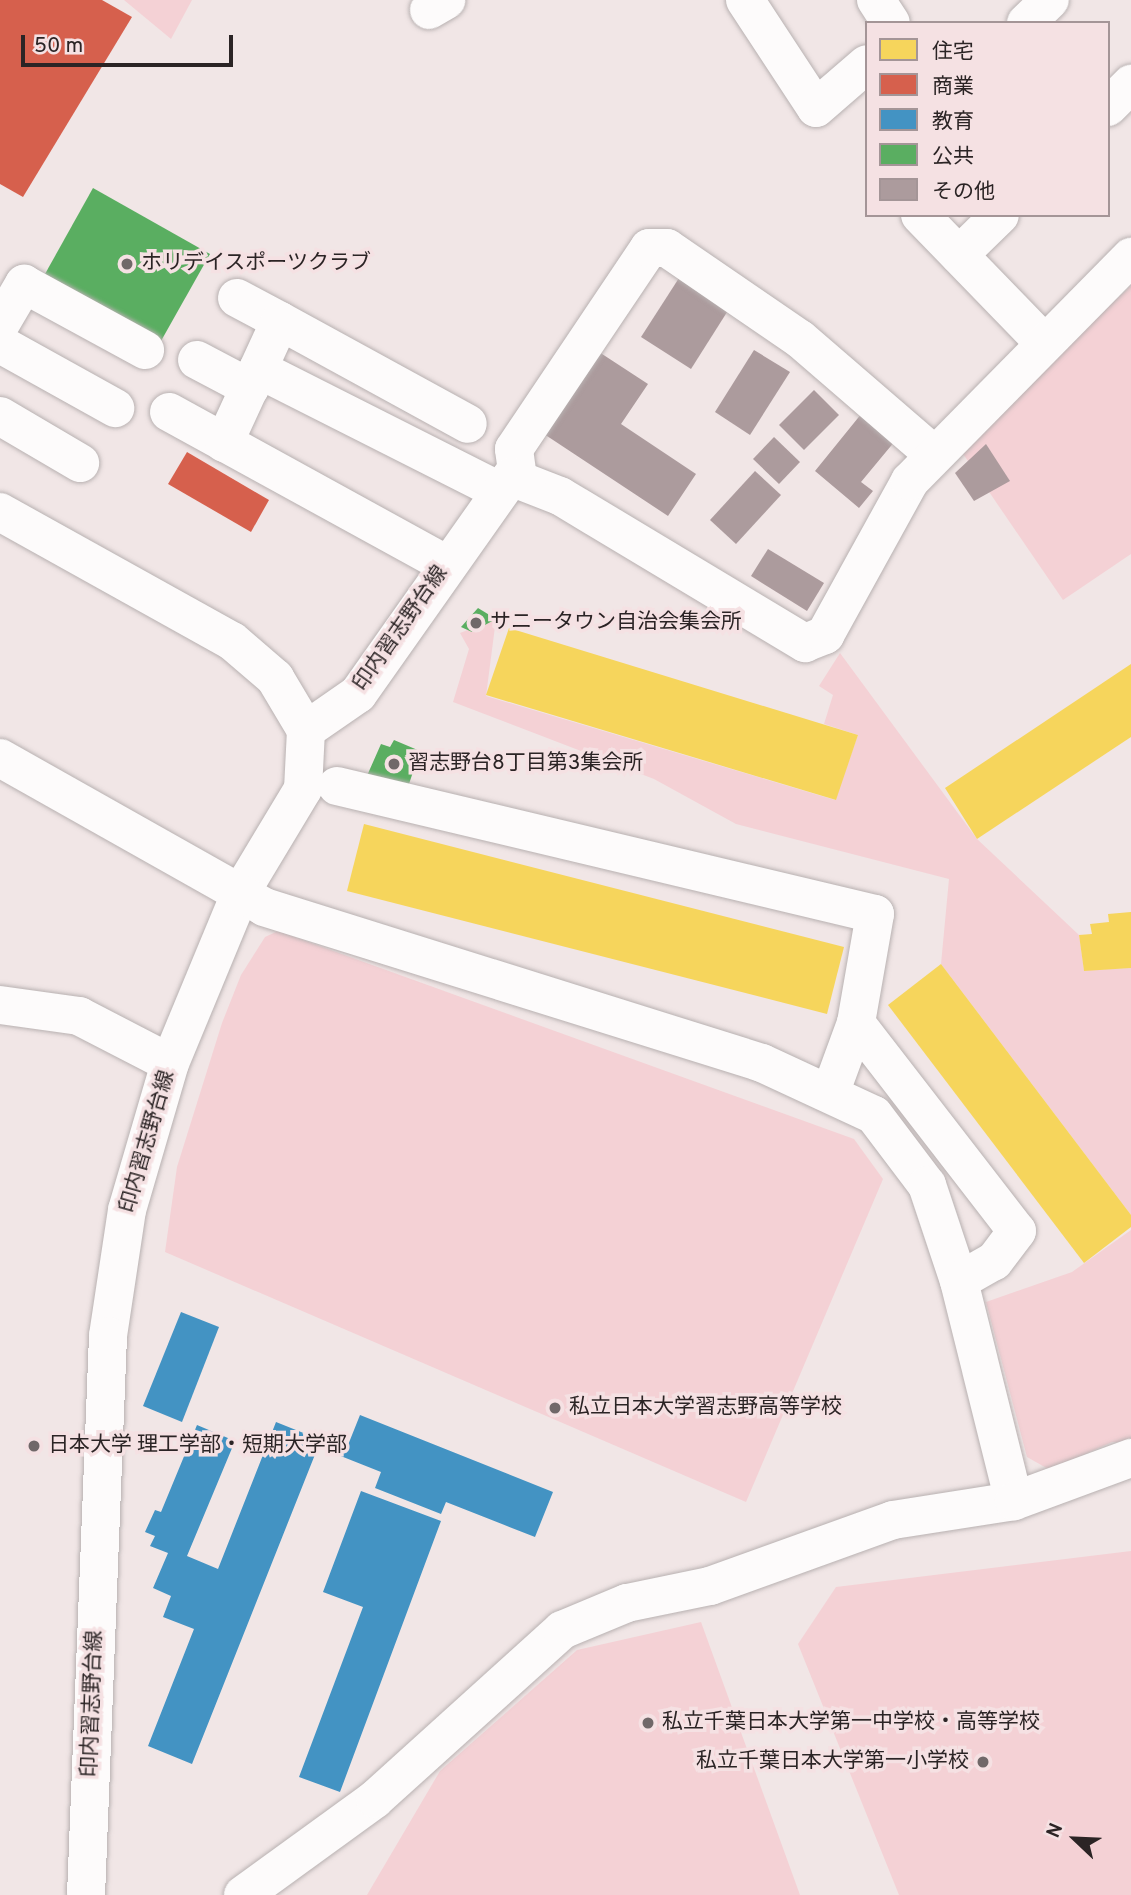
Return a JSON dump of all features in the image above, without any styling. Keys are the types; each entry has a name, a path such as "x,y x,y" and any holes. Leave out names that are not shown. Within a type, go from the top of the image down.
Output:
{"street":[{"path":"746,0 816,108 865,66"},
{"path":"876,0 890,21"},
{"path":"1028,21 1050,0"},
{"path":"1110,105 1131,85"},
{"path":"922,217 1044,343"},
{"path":"960,256 998,217"},
{"path":"509,484 514,449 649,247 667,248 800,339 933,454"},
{"path":"197,360 254,378 509,484 559,496 805,643 825,635 910,481 933,454 1131,257"},
{"path":"0,326 24,284 145,350"},
{"path":"237,298 468,424"},
{"path":"224,443 280,321"},
{"path":"0,344 115,408"},
{"path":"169,412 447,565"},
{"path":"0,416 80,463"},
{"name":"印内習志野台線","path":"86,1895 108,1336 127,1210 170,1063 240,894 303,789 306,730 358,694 447,565 509,484"},
{"path":"0,512 232,641 275,678 306,730"},
{"path":"0,758 240,894 831,1091 874,1115 905,1150 927,1185 959,1281 1014,1501"},
{"path":"337,786 875,914 856,1023 831,1091"},
{"path":"0,1005 79,1016 170,1063"},
{"path":"856,1023 1017,1231 994,1261 959,1281"},
{"path":"243,1895 375,1799 562,1630 627,1603 710,1586 893,1520 1014,1501 1131,1458"}],"shaded area":[{"path":"124,0 192,0 171,39"},
{"path":"1131,286 1131,554 1063,600 957,445"},
{"path":"496,619 486,696 835,800 858,735 824,724 833,695 819,686 840,653 977,839 1079,935 1084,970 1131,968 1131,1215 941,964 949,879 736,824 654,779 453,702 469,649 460,633"},
{"path":"278,931 854,1139 883,1179 746,1502 165,1252 177,1167 222,1023 241,975 265,937"},
{"path":"1131,1230 1131,1443 1112,1442 1050,1470 1027,1457 986,1302 1072,1272"},
{"name":"私立千葉日本大学第一小学校","path":"1131,1551 1131,1895 899,1895 798,1644 836,1587"},
{"name":"私立千葉日本大学第一中学校・高等学校","path":"701,1622 800,1895 367,1895 440,1771 577,1650"}],"building: 住宅":[{"path":"509,628 858,735 836,800 486,695"},
{"path":"1131,664 1131,737 977,839 945,788"},
{"path":"364,824 844,947 827,1014 347,891"},
{"path":"1131,912 1131,968 1084,971 1079,935 1092,934 1090,924 1109,922 1108,914"},
{"path":"941,964 1131,1215 1131,1227 1084,1263 888,1005"}],"building: 商業":[{"path":"0,0 102,0 132,17 23,197 0,184"},
{"path":"187,452 269,500 251,532 168,484"}],"building: 教育":[{"path":"181,1312 219,1327 182,1422 143,1406"},
{"path":"360,1415 553,1492 535,1537 446,1502 441,1514 375,1488 381,1472 318,1447 192,1764 148,1746 194,1629 163,1617 171,1596 153,1588 168,1553 150,1546 155,1536 145,1532 155,1510 161,1512 197,1425 235,1441 187,1556 218,1569 276,1422 346,1450"},
{"path":"361,1491 441,1521 340,1792 299,1777 363,1607 323,1592"}],"building: 公共":[{"name":"ホリデイスポーツクラブ","path":"93,188 210,254 161,341 45,274"},
{"name":"サニータウン自治会集会所","path":"478,608 496,619 472,632 461,627"},
{"name":"習志野台8丁目第3集会所","path":"394,740 420,751 406,793 366,778 381,744 390,747"}],"building: その他":[{"path":"679,278 729,309 691,369 641,337"},
{"path":"754,350 790,372 750,435 715,412"},
{"path":"599,352 648,384 621,424 696,474 668,516 544,434"},
{"path":"814,390 839,415 804,450 779,425"},
{"path":"862,413 895,441 861,482 873,491 859,508 815,471"},
{"path":"774,437 800,462 779,484 753,459"},
{"path":"986,444 1010,481 974,501 955,473"},
{"path":"755,471 781,495 736,544 710,520"},
{"path":"768,549 824,583 807,611 751,576"}],"place":[{"name":"ホリデイスポーツクラブ","path":"127,264"},
{"name":"サニータウン自治会集会所","path":"476,623"},
{"name":"習志野台8丁目第3集会所","path":"394,764"},
{"name":"私立日本大学習志野高等学校","path":"555,1408"},
{"name":"日本大学 理工学部・短期大学部","path":"34,1446"},
{"name":"私立千葉日本大学第一中学校・高等学校","path":"648,1723"},
{"name":"私立千葉日本大学第一小学校","path":"983,1762"}]}
